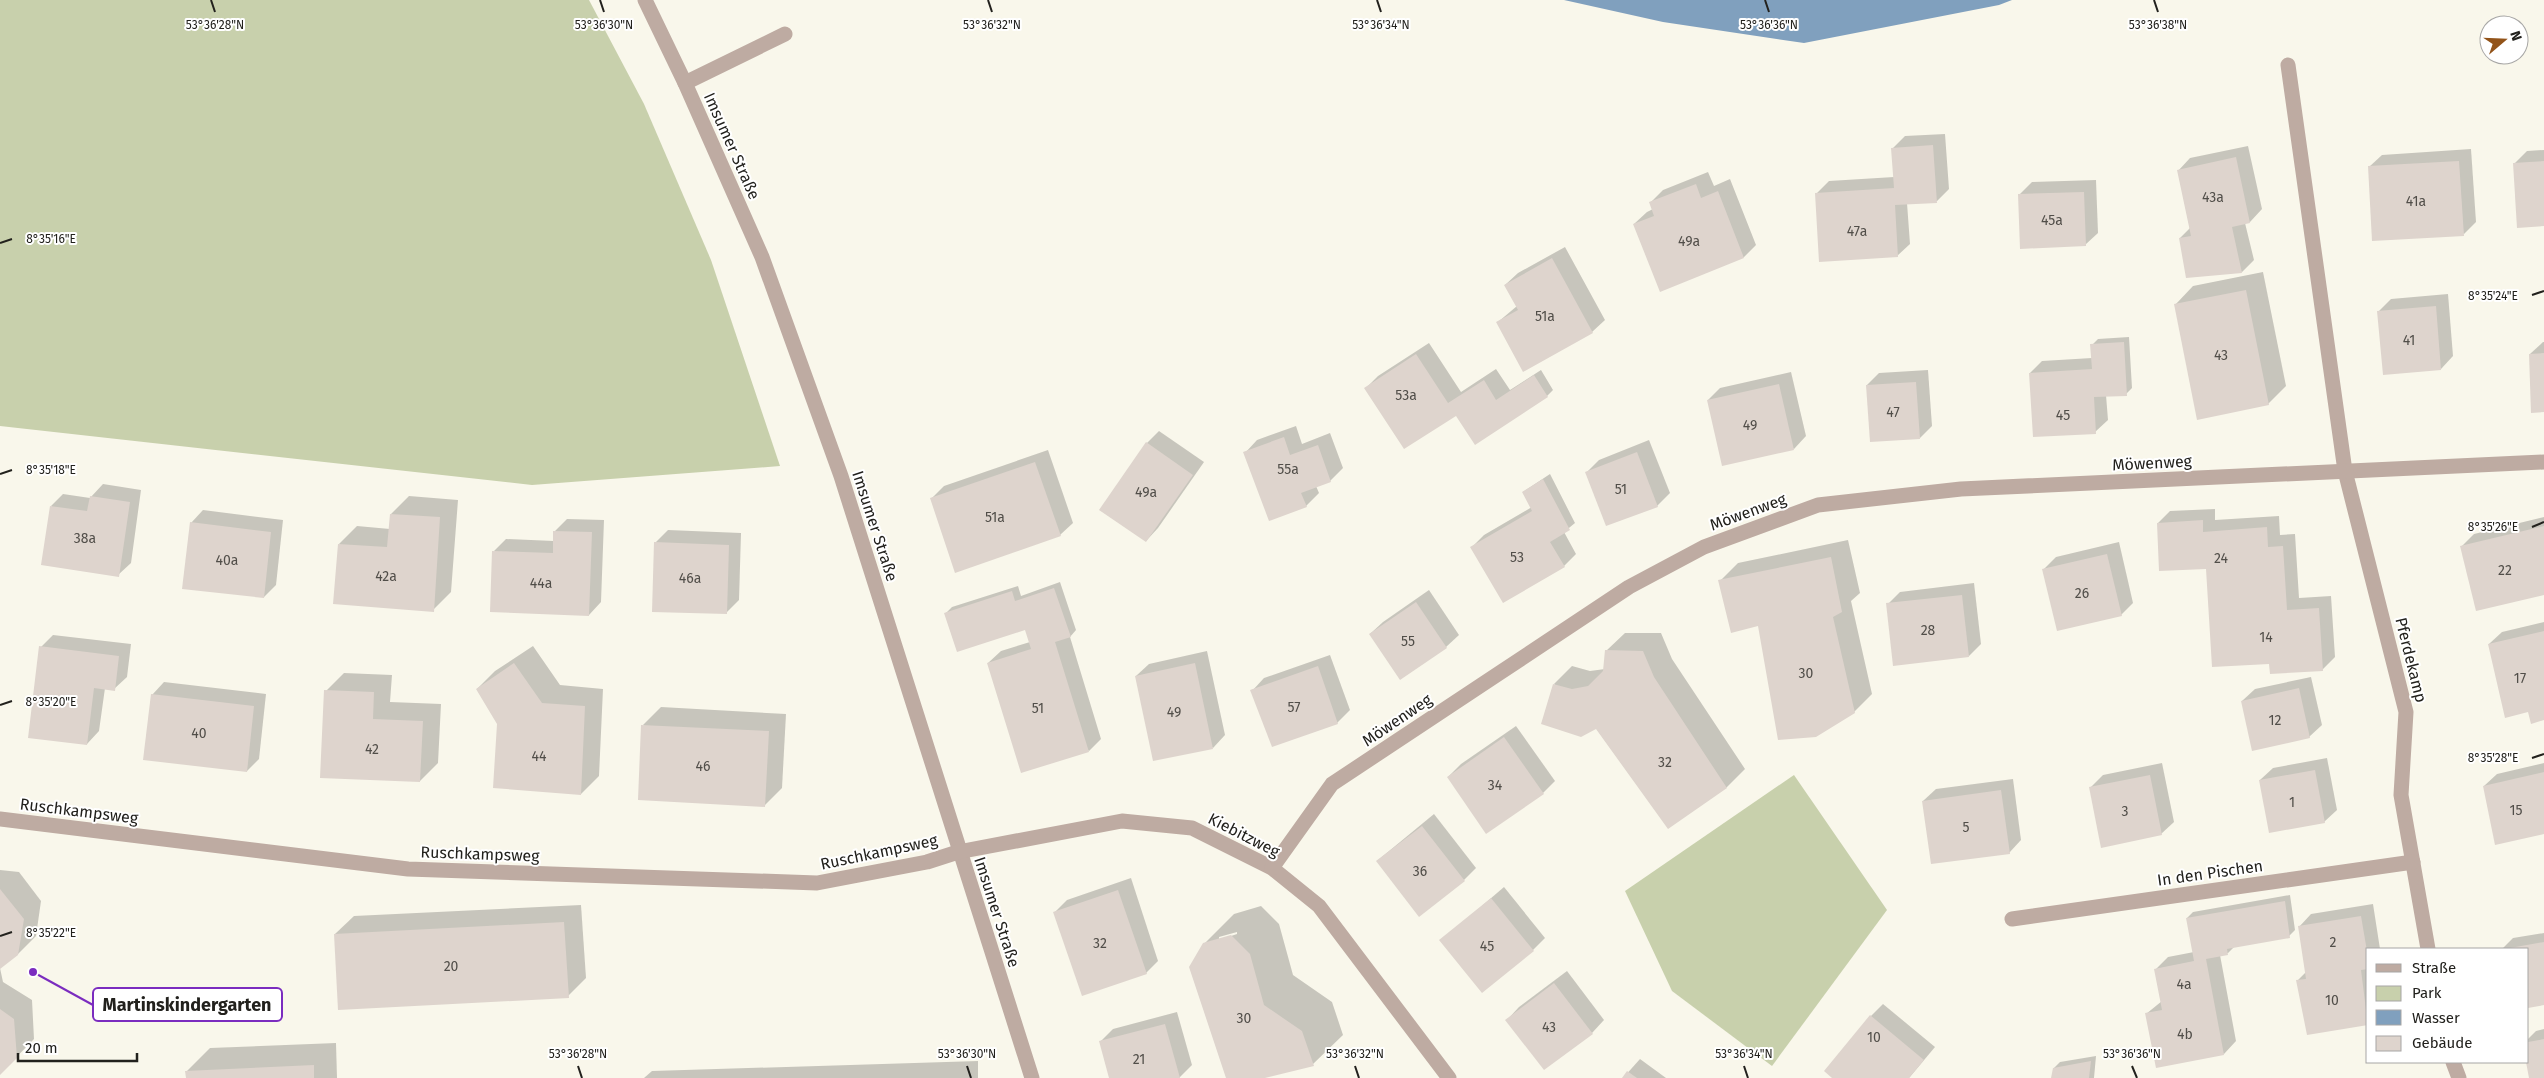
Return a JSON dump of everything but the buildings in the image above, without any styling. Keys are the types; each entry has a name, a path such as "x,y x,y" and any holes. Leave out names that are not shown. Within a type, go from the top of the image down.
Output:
{"street":[{"name":"Imsumer Straße","path":"646,0 762,257 841,476 958,852 1032,1078"},
{"path":"685,83 785,34"},
{"path":"2288,65 2345,471"},
{"name":"Möwenweg","path":"1272,868 1332,784 1629,587 1713,543 1818,506 1952,490 2544,462"},
{"name":"Pferdekamp","path":"2345,471 2406,712 2400,795 2428,948"},
{"name":"Ruschkampsweg","path":"0,819 408,869 598,876 817,883 927,862 958,852"},
{"name":"Kiebitzweg","path":"958,852 1122,821 1192,828 1272,868 1319,906 1449,1078"},
{"name":"In den Pischen","path":"2012,919 2412,862"},
{"path":"2453,1063 2458,1078"}],"green space":[{"path":"0,0 589,0 644,104 711,260 780,466 532,485 0,426"},
{"path":"1794,775 1887,910 1772,1066 1672,991 1625,891"}],"water":[{"path":"1564,0 2012,0 1999,5 1804,43 1663,22"}],"place":[{"name":"Martinskindergarten","path":"33,972"}]}
